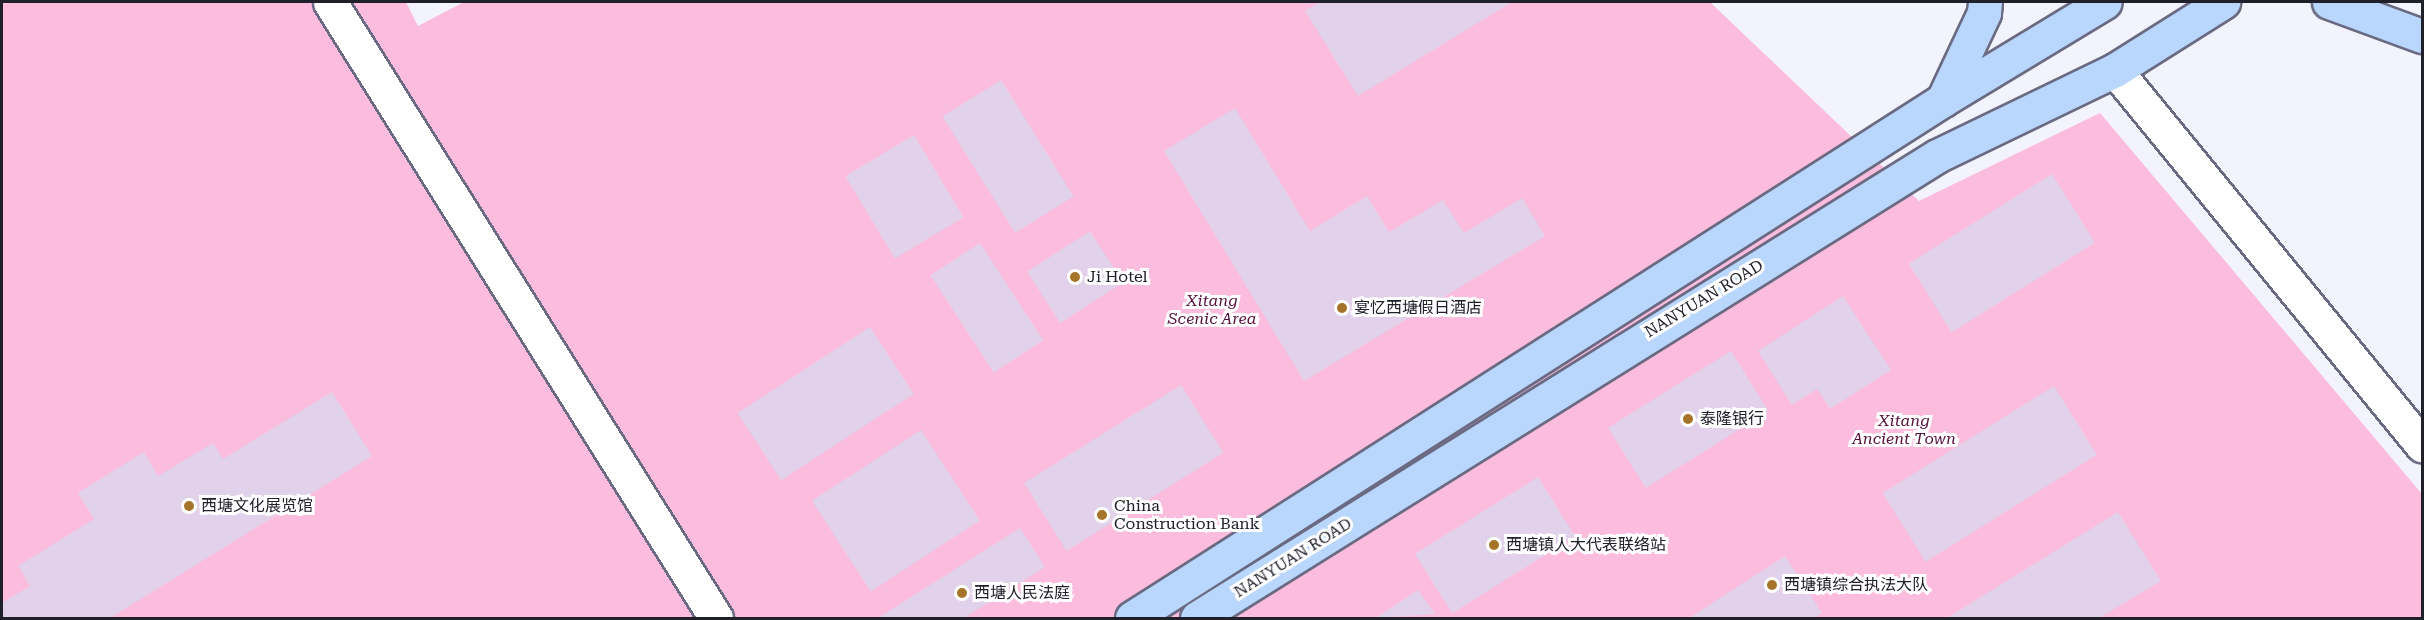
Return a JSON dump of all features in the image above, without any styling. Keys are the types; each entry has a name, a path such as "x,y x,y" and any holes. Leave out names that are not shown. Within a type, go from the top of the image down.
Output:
{"main road":[{"path":"1943,100 1984,13 1985,2"},
{"path":"1132,618 1943,100 2105,2"},
{"name":"NANYUAN ROAD","path":"1211,615 1937,156 2115,70 2223,2"},
{"path":"2329,2 2422,36"}],"street":[{"path":"330,2 716,618"},
{"path":"2115,70 2422,445"}],"green space":[{"name":"Xitang Scenic Area","path":"2,2 406,2 418,26 464,2 1710,2 1919,201 2100,113 2422,494 2422,618 2,618"}],"building":[{"path":"1320,2 1512,2 1358,96 1305,11"},
{"path":"1001,80 1074,196 1015,233 942,117"},
{"name":"宴忆西塘假日酒店","path":"1235,108 1310,231 1367,196 1389,232 1443,200 1464,233 1522,198 1545,236 1304,381 1164,151"},
{"path":"914,135 963,217 895,258 845,176"},
{"path":"2052,174 2095,243 1952,332 1909,264"},
{"name":"Ji Hotel","path":"1090,231 1123,282 1060,323 1027,272"},
{"path":"980,243 1043,340 994,372 931,275"},
{"path":"1843,296 1891,370 1830,409 1817,389 1792,405 1758,351"},
{"path":"870,327 914,394 781,480 737,413"},
{"name":"泰隆银行","path":"1731,351 1769,411 1646,488 1608,428"},
{"path":"1181,385 1223,453 1067,551 1024,483"},
{"path":"2054,386 2097,455 1926,562 1883,493"},
{"name":"西塘文化展览馆","path":"332,392 372,456 110,618 2,618 2,603 30,586 18,566 94,519 78,493 144,452 158,476 213,443 223,459"},
{"path":"921,430 980,521 871,591 812,501"},
{"name":"西塘镇人大代表联络站","path":"1538,477 1575,536 1452,613 1415,554"},
{"path":"2118,512 2161,581 2099,618 1947,618"},
{"name":"西塘人民法庭","path":"1020,528 1045,567 964,618 878,618"},
{"name":"西塘镇综合执法大队","path":"1785,556 1822,613 1814,618 1689,618"},
{"path":"1418,590 1435,614 1376,618"}],"place":[{"name":"Ji Hotel","path":"1075,277"},
{"name":"宴忆西塘假日酒店","path":"1342,308"},
{"name":"泰隆银行","path":"1688,419"},
{"name":"西塘文化展览馆","path":"189,506"},
{"name":"China Construction Bank","path":"1102,515"},
{"name":"西塘镇人大代表联络站","path":"1494,545"},
{"name":"西塘镇综合执法大队","path":"1772,585"},
{"name":"西塘人民法庭","path":"962,593"}],"park label":[{"name":"Xitang Ancient Town","path":"1904,430"}]}
